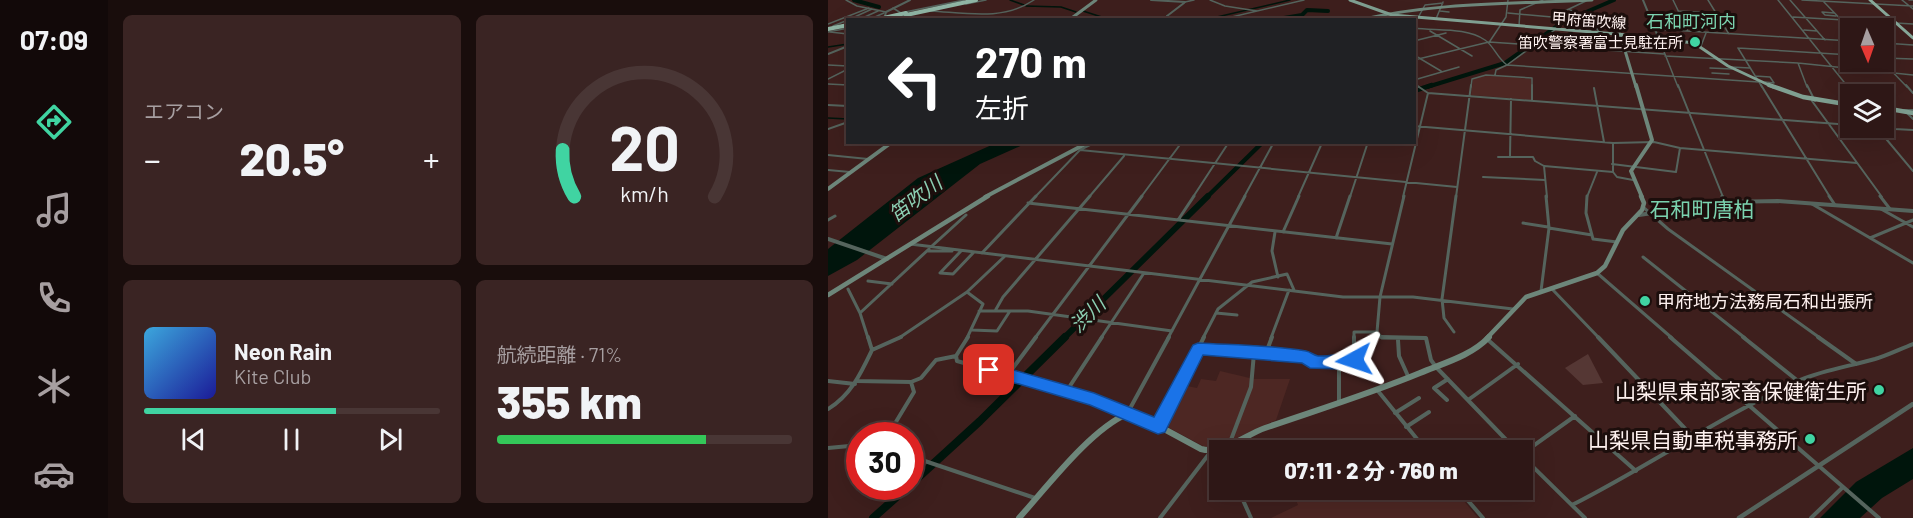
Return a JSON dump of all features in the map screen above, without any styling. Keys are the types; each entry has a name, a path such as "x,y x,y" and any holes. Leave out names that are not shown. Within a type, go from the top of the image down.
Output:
{"highway":[{"path":"893,18 971,0"},
{"path":"885,18 976,0"},
{"path":"1870,0 1913,38"},
{"path":"828,29 846,26"}],"main road":[{"path":"1072,18 1096,0"},
{"name":"甲府笛吹線","path":"1350,0 1379,12 1419,18 1620,34 1701,46"},
{"path":"1419,4 1590,0"},
{"path":"1364,18 1395,8"},
{"path":"1239,440 1262,429 1409,378 1470,352 1487,339 1526,297 1597,273 1605,266 1625,227 1639,215 1643,207 1642,198 1633,180 1633,167 1652,142 1620,34"},
{"path":"1701,46 1717,60 1759,82 1814,101 1840,104"},
{"path":"1894,109 1913,111"},
{"path":"828,189 890,144"},
{"path":"828,295 978,201 1085,144"},
{"path":"1019,518 1110,422 1127,414 1158,426 1201,449 1209,450"}],"street":[{"path":"846,0 857,6 886,12 890,18"},
{"path":"872,18 910,0"},
{"path":"906,15 963,2 986,0"},
{"path":"930,9 993,15 1021,9 1034,0"},
{"path":"1151,0 1185,2 1194,0"},
{"path":"1210,0 1250,10 1275,8"},
{"path":"1217,3 1221,0"},
{"path":"1228,18 1304,0"},
{"path":"1519,27 1520,10 1542,0"},
{"path":"1508,13 1552,17 1590,0"},
{"path":"1643,0 1725,202"},
{"path":"1673,0 1688,31"},
{"path":"1708,0 1729,34"},
{"path":"1778,0 1846,84"},
{"path":"1790,0 1825,40"},
{"path":"1802,0 1909,6"},
{"path":"1902,0 1913,8"},
{"path":"1489,42 1508,13 1508,1"},
{"path":"1822,1 1840,19"},
{"path":"900,13 963,2"},
{"path":"1164,18 1174,13 1185,2"},
{"path":"1416,23 1425,4 1443,2 1436,19"},
{"path":"849,18 869,8"},
{"path":"860,18 874,8"},
{"path":"893,8 910,18"},
{"path":"862,18 880,10"},
{"path":"1568,10 1579,13"},
{"path":"1440,11 1449,12"},
{"path":"1678,11 1716,13"},
{"path":"1834,13 1822,12 1826,15 1837,16"},
{"path":"1662,13 1670,30"},
{"path":"1649,15 1680,14"},
{"path":"989,18 993,15"},
{"path":"1587,15 1588,22 1619,24"},
{"path":"1649,15 1664,17"},
{"path":"1393,18 1419,18"},
{"path":"1793,18 1840,20"},
{"path":"828,29 846,20"},
{"path":"1593,23 1599,32"},
{"path":"1896,23 1913,24"},
{"path":"1566,25 1567,30"},
{"path":"1416,27 1473,34 1489,42 1494,54 1505,64 1774,83 1770,77 1755,76"},
{"path":"828,29 842,34 846,29"},
{"path":"1495,75 1496,70 1555,29"},
{"path":"1655,29 1840,41"},
{"path":"1429,30 1472,56"},
{"path":"1803,30 1817,31"},
{"path":"1416,40 1451,32"},
{"path":"1701,46 1706,33"},
{"path":"1416,59 1489,42 1717,60 1798,63 1913,75"},
{"path":"1894,44 1913,45"},
{"path":"828,54 846,47"},
{"path":"1835,205 1738,48 1840,55"},
{"path":"1416,56 1442,72"},
{"path":"1894,58 1913,59"},
{"path":"1798,63 1802,77 1828,124 1891,209"},
{"path":"828,65 846,68"},
{"path":"1416,81 1459,67"},
{"path":"1710,68 1750,68"},
{"path":"828,79 846,69"},
{"path":"1712,73 1729,74"},
{"path":"1894,73 1913,93"},
{"path":"1454,332 1444,318 1442,299 1472,79 1486,75 1532,78 1532,101"},
{"path":"828,84 846,85"},
{"path":"1416,84 1424,90 1469,96 1840,125"},
{"path":"1594,88 1604,142"},
{"path":"1416,142 1424,90"},
{"path":"1510,156 1511,99"},
{"path":"828,105 846,106"},
{"path":"1904,110 1913,119"},
{"path":"828,129 846,123"},
{"path":"1416,126 1613,143 1652,142 1680,148 1857,163"},
{"path":"1896,129 1913,130"},
{"path":"1885,138 1913,171"},
{"path":"1613,143 1613,172 1617,177 1633,180"},
{"path":"982,253 1080,150 1092,144"},
{"path":"1007,376 1181,144"},
{"path":"1179,220 1227,144"},
{"path":"956,356 957,361 1094,400 1127,414 1273,144"},
{"path":"1283,232 1322,144"},
{"path":"1336,238 1367,144"},
{"path":"1416,144 1380,297 1377,332 1382,338 1426,338 1431,360 1436,367 1506,440"},
{"path":"1612,164 1676,172 1680,148"},
{"path":"1080,150 1457,187"},
{"path":"828,155 870,159"},
{"path":"995,311 1002,297 1125,155"},
{"path":"1498,157 1533,157 1535,161 1544,166 1613,172"},
{"path":"1541,291 1549,228 1544,166"},
{"path":"828,170 852,172"},
{"path":"1597,172 1585,203 1585,214 1593,238 1617,242"},
{"path":"1483,177 1545,180"},
{"path":"1639,215 1725,202 1810,203 1912,211"},
{"path":"1810,203 1913,263"},
{"path":"1028,204 1392,244"},
{"path":"1643,207 1648,214 1856,364"},
{"path":"1879,208 1913,227"},
{"path":"861,313 966,214"},
{"path":"828,220 835,216"},
{"path":"1870,238 1913,220"},
{"path":"1522,223 1592,235"},
{"path":"1275,232 1272,251 1278,276"},
{"path":"828,239 885,258"},
{"path":"909,244 1343,297 1442,299 1513,309"},
{"path":"929,249 954,250"},
{"path":"962,251 940,273 953,274 974,252"},
{"path":"828,409 840,402 856,382 872,350 895,341 967,291 1005,256"},
{"path":"1643,257 1799,381"},
{"path":"1066,392 1144,273"},
{"path":"1597,273 1879,518"},
{"path":"1158,426 1216,313 1246,286 1287,274 1292,290 1266,353"},
{"path":"868,281 892,284"},
{"path":"1551,288 1692,436"},
{"path":"848,289 861,313 872,350"},
{"path":"828,381 911,382 921,378 936,360 956,356 983,304 967,291"},
{"path":"979,311 1028,311 1172,331"},
{"path":"971,330 997,331 1010,311"},
{"path":"1216,313 1236,315"},
{"path":"1198,349 1266,353 1308,358 1310,362 1339,363 1354,360 1354,332 1377,332"},
{"path":"1398,339 1399,356 1409,378"},
{"path":"1487,339 1518,364 1636,471"},
{"path":"1572,505 1636,471 1692,436 1799,381 1913,344"},
{"path":"1231,440 1251,387 1254,353"},
{"path":"1339,363 1339,404"},
{"path":"1468,400 1518,364"},
{"path":"1447,400 1434,388 1448,379"},
{"path":"896,422 914,392 911,382"},
{"path":"1377,390 1417,440"},
{"path":"1395,414 1419,399"},
{"path":"1739,518 1913,404"},
{"path":"1406,427 1430,411"},
{"path":"1533,447 1575,416"},
{"path":"828,448 846,446"},
{"path":"1160,518 1209,454"},
{"path":"924,460 1037,499"},
{"path":"1533,466 1585,518"},
{"path":"1811,518 1844,488"},
{"path":"1243,500 1251,518"},
{"path":"1468,500 1483,518"}],"shaded area":[{"path":"1487,75 1531,79 1531,100 1471,95 1473,79"},
{"path":"1588,354 1603,383 1583,385 1565,368"},
{"path":"1220,371 1254,379 1290,379 1276,420 1232,440 1209,440 1209,447 1203,446 1162,424 1182,385 1197,388 1201,379 1216,381"},
{"path":"1296,500 1463,500 1478,518 1271,518 1298,505"}],"water":[{"name":"笛吹川","path":"994,144 1025,144 980,164 857,260 828,276 828,249 918,178"},
{"path":"1913,448 1913,479 1882,498 1860,518 1820,518 1856,482"}],"waterway":[{"path":"854,0 879,7"},
{"path":"1010,0 1024,5"},
{"path":"1213,18 1290,0"},
{"name":"渋川","path":"1427,87 1505,63 1563,22 1614,0"},
{"path":"1026,6 1061,7 1076,12"},
{"path":"1284,18 1302,15 1307,10 1328,11"},
{"path":"1083,11 1105,18"},
{"path":"828,47 846,44"},
{"name":"渋川","path":"1416,90 1432,85"},
{"path":"828,118 846,119"},
{"name":"渋川","path":"1207,197 1261,144"},
{"name":"渋川","path":"1064,338 1208,196"},
{"name":"渋川","path":"924,472 980,421 1065,337"},
{"name":"渋川","path":"873,518 893,500"}],"place":[{"name":"笛吹警察署富士見駐在所","path":"1695,42"},
{"name":"甲府地方法務局石和出張所","path":"1645,301"},
{"name":"山梨県東部家畜保健衛生所","path":"1879,390"},
{"name":"山梨県自動車税事務所","path":"1810,439"}],"district":[{"name":"石和町河内","path":"1691,21"},
{"name":"石和町唐柏","path":"1702,208"}],"route":[{"path":"989,370 1094,400 1158,426 1167,413 1198,349 1287,355 1308,358 1310,362 1339,363 1354,360"}]}
